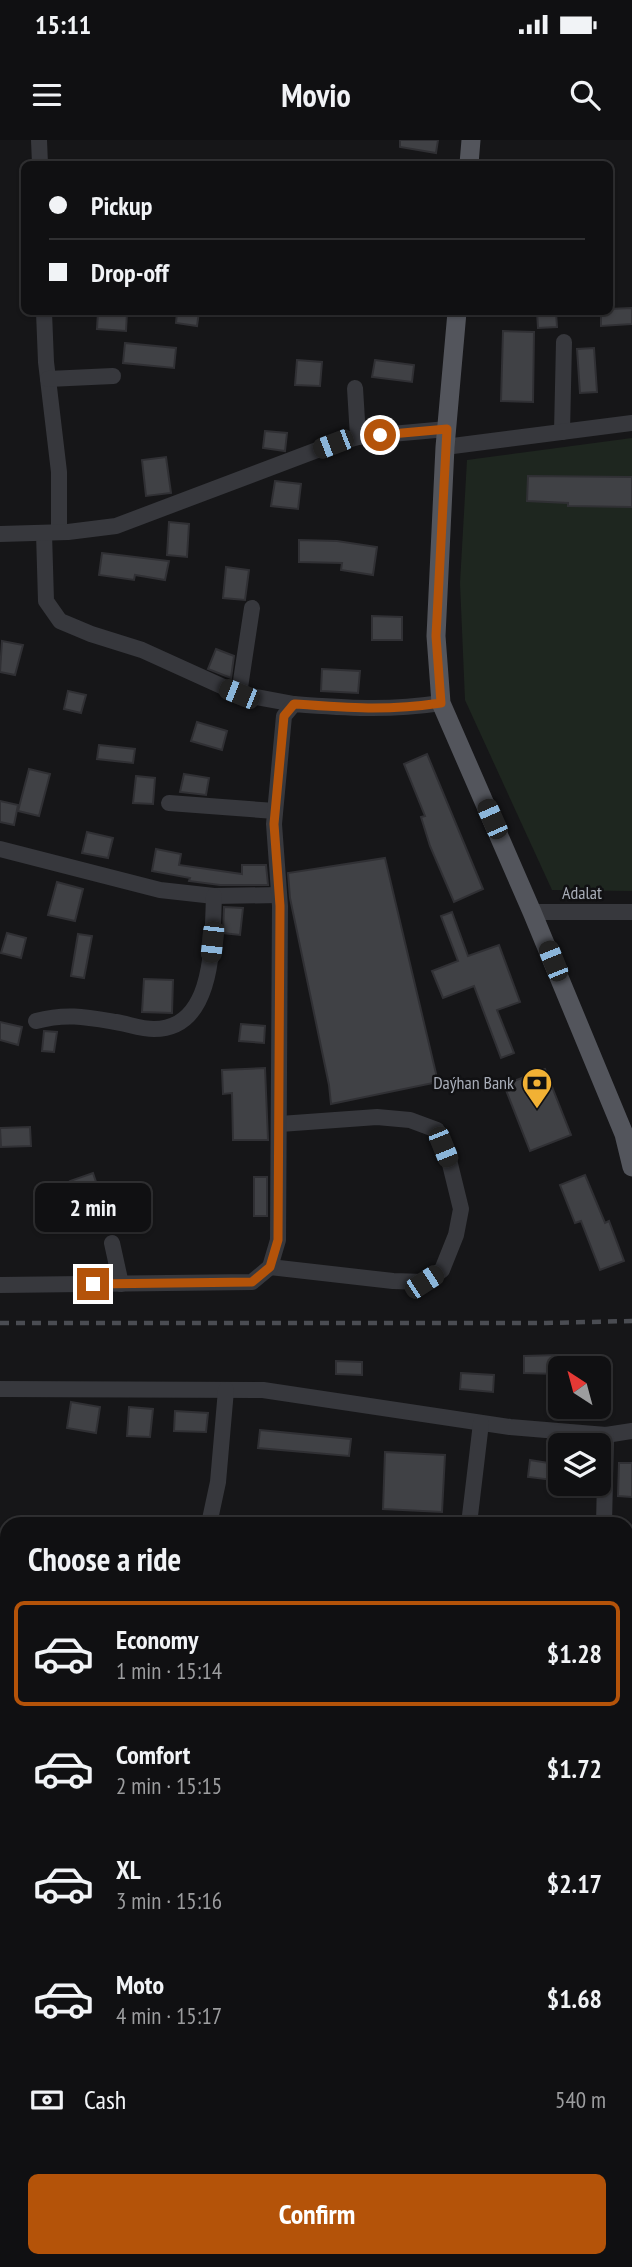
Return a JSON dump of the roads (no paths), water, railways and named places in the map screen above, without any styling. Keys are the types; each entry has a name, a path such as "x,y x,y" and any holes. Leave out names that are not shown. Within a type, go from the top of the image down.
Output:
{"main road":[{"path":"469,161 471,140"},
{"path":"457,315 446,438 436,636 441,703 533,912 628,1141 632,1167"}],"street":[{"path":"39,140 40,161"},
{"path":"44,315 48,379 59,472 46,601 60,621 142,650 239,694 294,704 368,710 402,709 441,703"},
{"path":"562,432 564,342"},
{"path":"48,379 113,376"},
{"path":"355,388 358,437"},
{"path":"0,534 116,526 358,437 446,438 562,432 632,423"},
{"path":"239,694 252,608"},
{"path":"0,1285 252,1282 270,1267 278,1240 280,1124 279,895 275,811 284,716 294,704"},
{"path":"169,803 275,811"},
{"path":"0,849 160,890 214,896 279,895"},
{"path":"36,1021 57,1015 87,1017 153,1029 174,1025 195,1008 207,982 214,896"},
{"name":"Adalat","path":"533,912 632,912"},
{"path":"270,1267 379,1280 424,1282 442,1270 456,1235 461,1209 450,1164 437,1130 410,1120 377,1117 280,1124"},
{"path":"112,1243 121,1284"},
{"path":"0,1389 263,1390 481,1423 585,1433"},
{"path":"210,1517 218,1482 226,1390"},
{"path":"470,1517 481,1423"},
{"path":"611,1434 632,1431"},
{"path":"604,1517 605,1496"}],"railway":[{"path":"0,1323 632,1321"}],"place":[{"name":"Daýhan Bank","path":"537,1110"}]}
